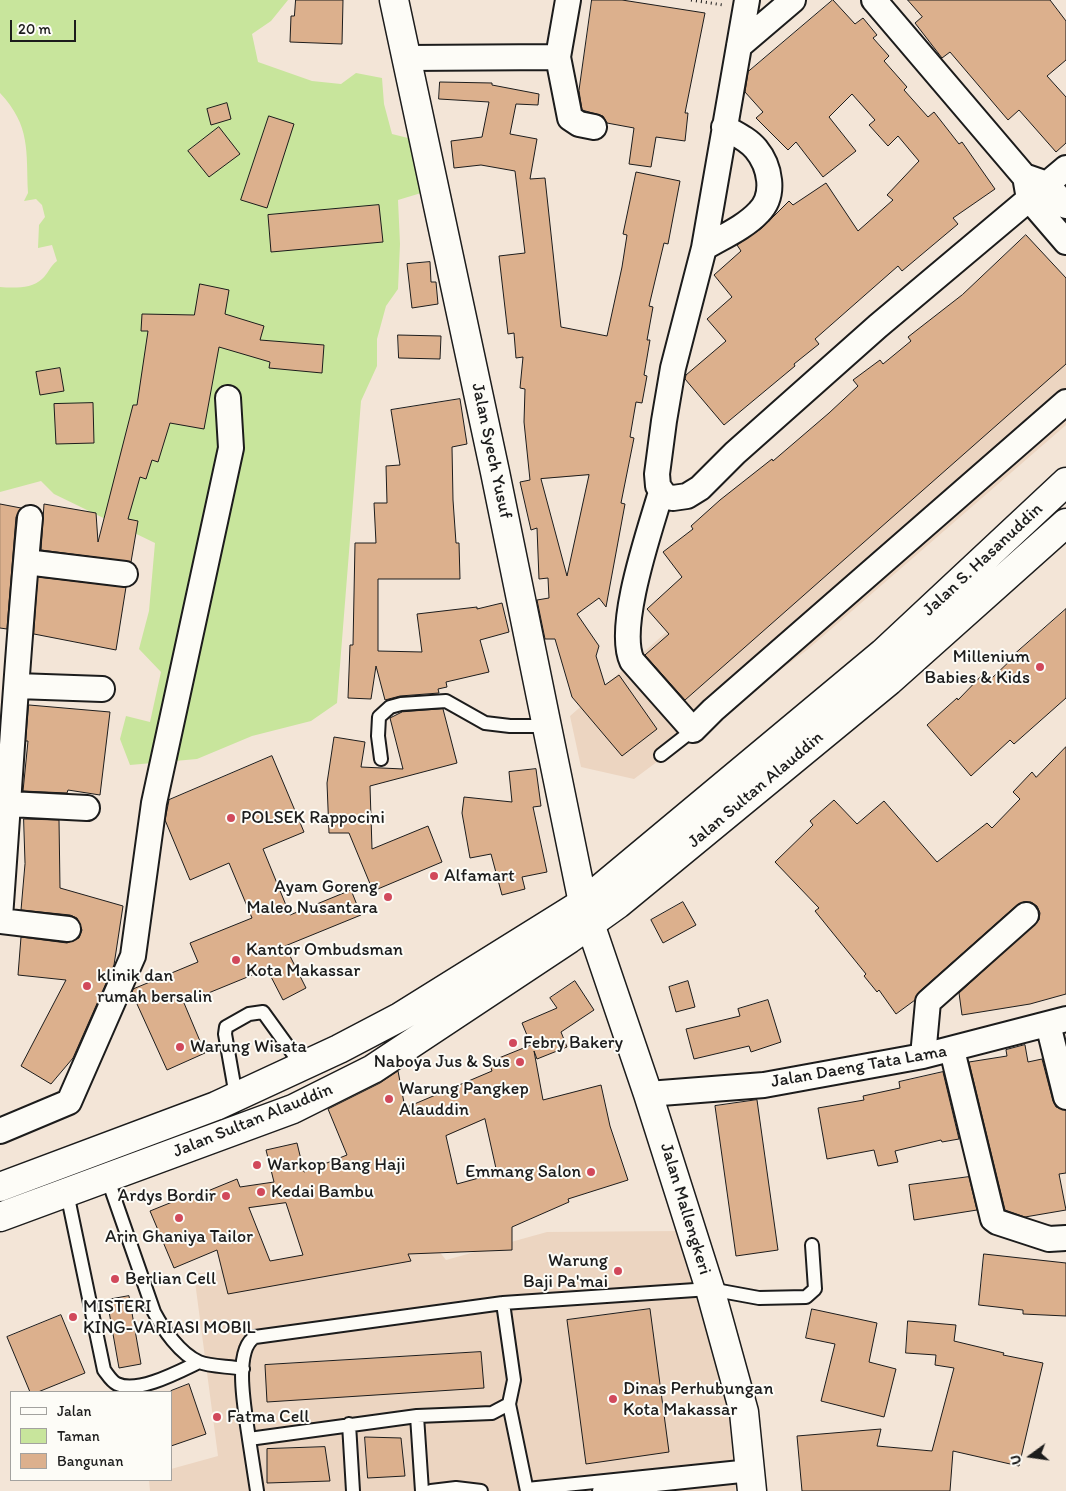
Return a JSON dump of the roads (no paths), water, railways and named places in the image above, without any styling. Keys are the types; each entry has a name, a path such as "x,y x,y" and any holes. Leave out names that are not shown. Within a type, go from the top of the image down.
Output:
{"main road":[{"name":"Jalan Syech Yusuf","path":"394,0 589,920"},
{"name":"Jalan S. Hasanuddin","path":"910,645 1066,482"},
{"name":"Jalan S. Hasanuddin","path":"910,645 1066,523"},
{"name":"Jalan Sultan Alauddin","path":"0,1217 293,1108 373,1070 589,920 889,681 910,645"},
{"name":"Jalan Sultan Alauddin","path":"0,1187 236,1096 302,1066 589,920"},
{"name":"Jalan Mallengkeri","path":"589,920 648,1094 710,1289 744,1412 751,1478"}],"street":[{"path":"568,0 558,58 570,118 579,124 594,127"},
{"path":"739,46 793,0"},
{"path":"874,0 1038,191 1066,242"},
{"path":"747,4 704,248 673,368 657,468 658,486 661,492 673,498 679,498 691,494 700,488 735,453 878,326 1066,168"},
{"path":"407,58 558,58"},
{"path":"704,248 749,221 761,211 768,199 767,170 762,158 755,148 724,127"},
{"path":"1038,191 1066,206"},
{"path":"0,1131 70,1102 133,956 154,803 231,448 228,398"},
{"path":"661,492 633,599 628,628 628,651 632,661 693,730 713,710 1066,402"},
{"path":"0,916 17,686 9,631 26,562 30,518"},
{"path":"26,562 125,574"},
{"path":"17,686 102,689"},
{"path":"9,804 87,808"},
{"path":"923,1056 928,1002 1026,915"},
{"path":"0,921 68,929"},
{"path":"1057,1022 1066,1098"},
{"name":"Jalan Daeng Tata Lama","path":"648,1094 764,1085 952,1050 1057,1022"},
{"path":"952,1050 993,1219 1049,1239 1066,1238"}],"lane":[{"path":"381,759 378,736 379,717 390,707 401,704 446,701 485,723 510,726 547,726"},
{"path":"661,756 693,730"},
{"path":"236,1096 225,1034 226,1027 249,1014 263,1012 302,1066"},
{"path":"108,1177 154,1312 173,1341 199,1362 243,1368"},
{"path":"66,1192 104,1370 112,1381 118,1385 132,1386 162,1380 199,1362"},
{"path":"257,1491 249,1439 243,1368 246,1346 255,1337 503,1303 710,1289 760,1298 806,1297 815,1289 812,1245"},
{"path":"503,1303 514,1380 509,1404 527,1490 751,1478"},
{"path":"249,1439 417,1416 492,1412 509,1404"},
{"path":"417,1416 422,1491"},
{"path":"349,1424 353,1491"},
{"path":"599,1491 751,1478"},
{"path":"431,1491 456,1488 481,1491"}],"place":[{"name":"Millenium Babies & Kids","path":"1040,667"},
{"name":"POLSEK Rappocini","path":"231,818"},
{"name":"Alfamart","path":"434,876"},
{"name":"Ayam Goreng Maleo Nusantara","path":"388,897"},
{"name":"Kantor Ombudsman Kota Makassar","path":"236,960"},
{"name":"klinik dan rumah bersalin","path":"87,986"},
{"name":"Febry Bakery","path":"513,1043"},
{"name":"Warung Wisata","path":"180,1047"},
{"name":"Naboya Jus & Sus","path":"520,1062"},
{"name":"Warung Pangkep Alauddin","path":"389,1099"},
{"name":"Warkop Bang Haji","path":"257,1165"},
{"name":"Emmang Salon","path":"591,1172"},
{"name":"Kedai Bambu","path":"261,1192"},
{"name":"Ardys Bordir","path":"226,1196"},
{"name":"Arin Ghaniya Tailor","path":"179,1218"},
{"name":"Warung Baji Pa'mai","path":"618,1271"},
{"name":"Berlian Cell","path":"115,1279"},
{"name":"MISTERI KING-VARIASI MOBIL","path":"73,1317"},
{"name":"Dinas Perhubungan Kota Makassar","path":"613,1399"},
{"name":"Fatma Cell","path":"217,1417"}]}
